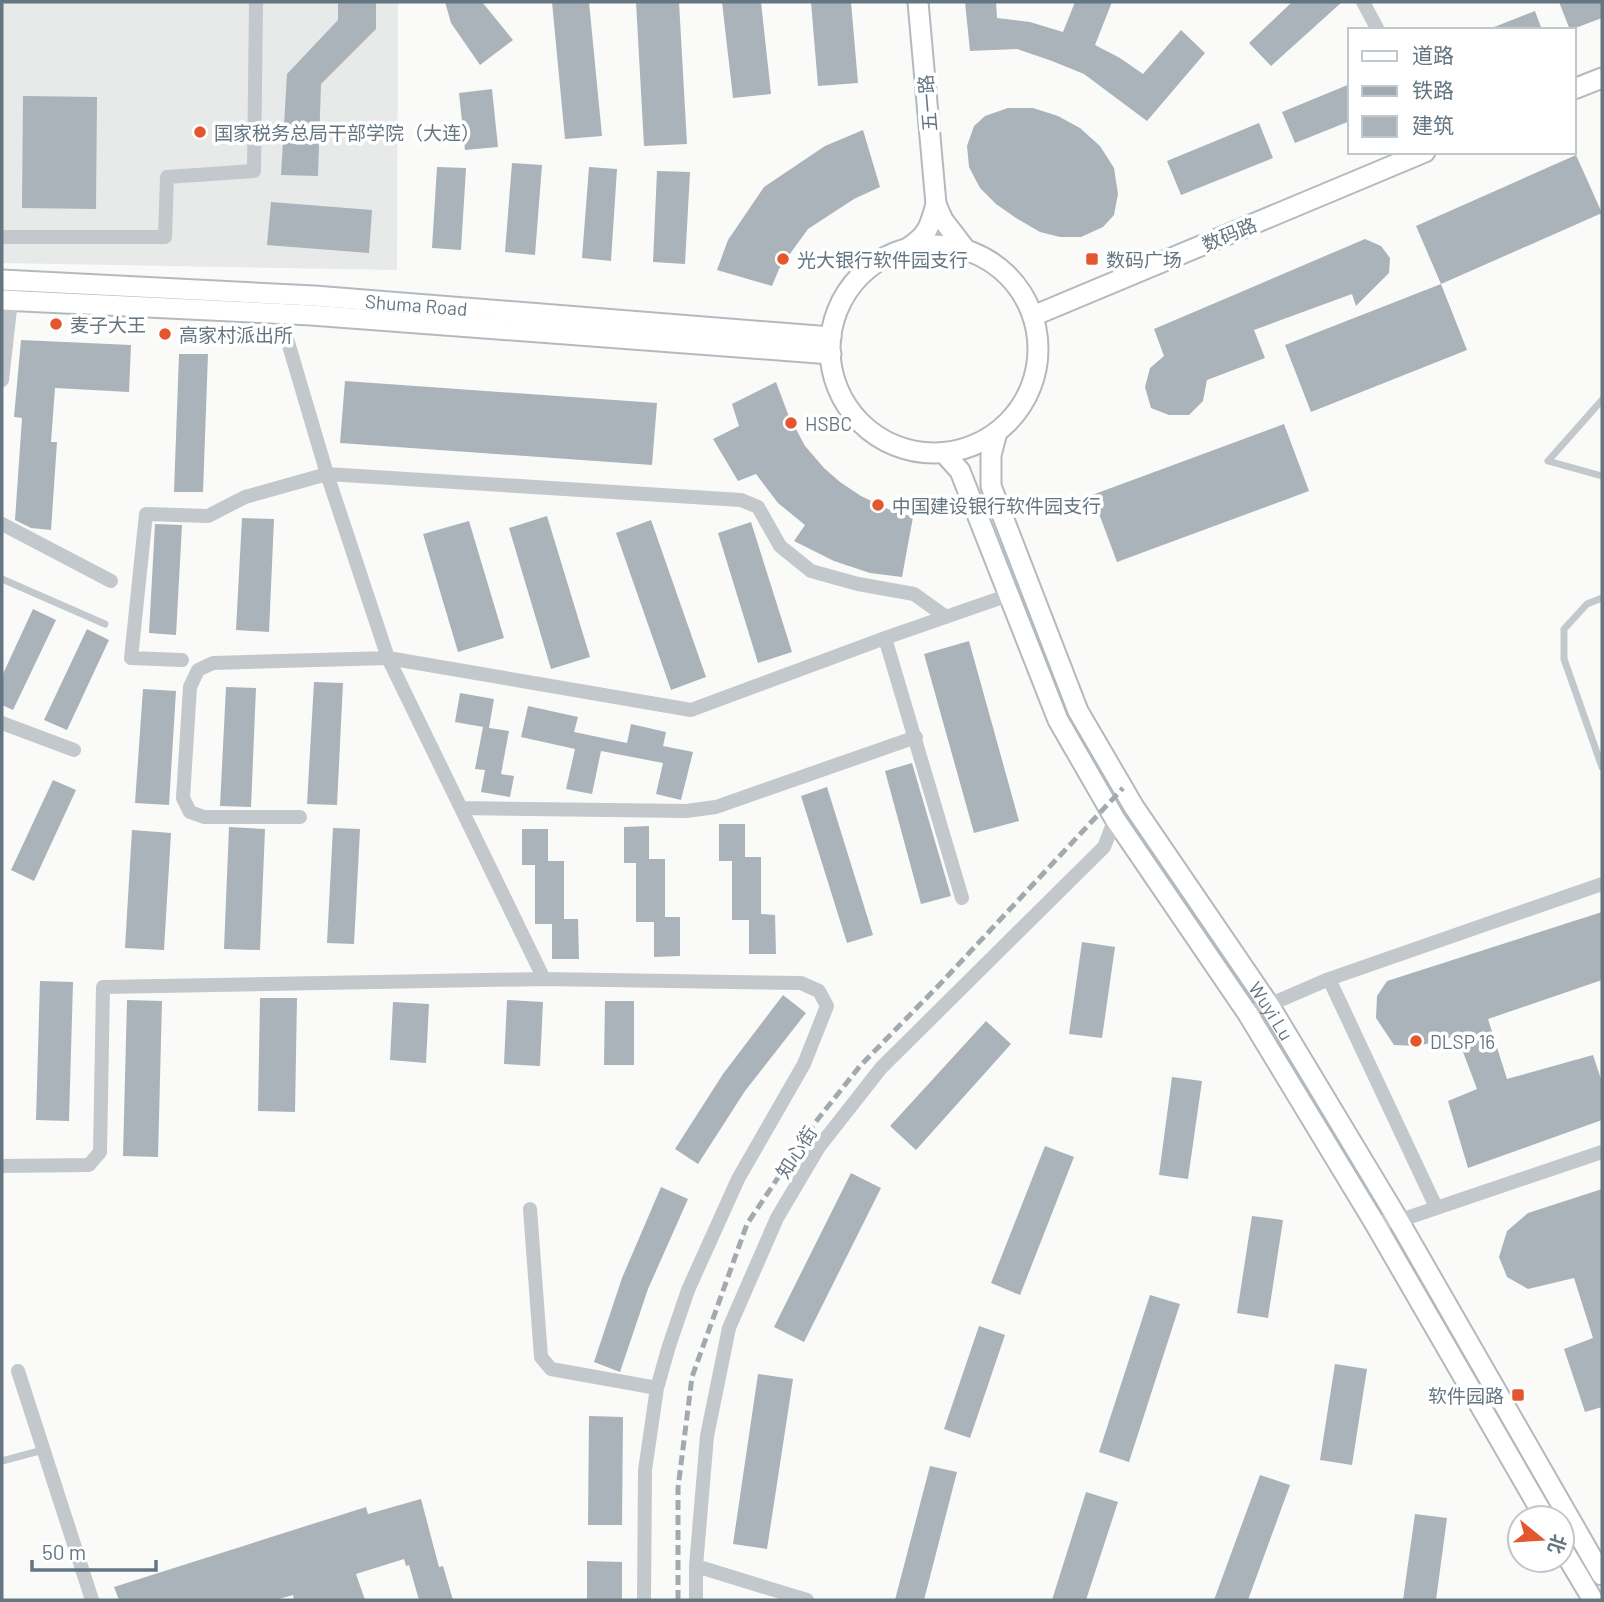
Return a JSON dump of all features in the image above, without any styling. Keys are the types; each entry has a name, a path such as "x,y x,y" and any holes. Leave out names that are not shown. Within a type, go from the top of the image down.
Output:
{"main road":[{"name":"五一路","path":"918,2 936,204"},
{"path":"1576,88 1602,78"},
{"name":"数码路","path":"1033,316 1420,154"},
{"path":"908,248 931,244 983,256 1004,271 1022,292 1033,316 1038,348 1033,380 1019,409 997,432 972,446 944,453 908,450 875,435 849,410 834,377 831,346 837,311 852,284 874,263 923,238 936,204"},
{"path":"936,204 943,220 966,250"},
{"name":"Shuma Road","path":"7,290 273,294 831,346"},
{"name":"Shuma Road","path":"7,290 279,314 831,346"},
{"name":"Wuyi Lu","path":"997,432 990,455 991,486 1078,710 1134,807 1269,1005 1398,1221 1602,1575"},
{"name":"Wuyi Lu","path":"944,453 960,471 1058,720 1115,819 1248,1014 1374,1222 1537,1504"},
{"path":"1576,1572 1592,1600"}],"street":[{"path":"2,237 165,237 167,177 254,172 256,2"},
{"path":"1363,2 1377,28"},
{"path":"2,380 7,290"},
{"path":"273,294 327,474 388,658 544,979"},
{"path":"182,660 131,658 146,514 208,516 245,497 327,474 741,500 758,506 780,546 811,571 858,584 914,594 946,617"},
{"path":"2,524 111,581"},
{"path":"300,817 204,817 190,812 183,798 190,687 198,670 213,663 388,658 691,710 1009,595"},
{"path":"885,638 962,898"},
{"path":"2,723 74,750"},
{"path":"461,808 686,811 716,807 916,737"},
{"name":"知心街","path":"696,1600 696,1566 707,1436 729,1328 777,1218 819,1147 881,1068 1104,847 1115,819"},
{"path":"1248,1014 1329,979 1602,884"},
{"path":"2,1166 89,1165 100,1152 103,986 544,979 802,983 819,991 827,1006 804,1064 738,1179 688,1290 657,1388 645,1470 644,1600"},
{"path":"1329,979 1436,1208"},
{"path":"1374,1222 1398,1221 1602,1152"},
{"path":"530,1209 541,1357 551,1370 657,1388"},
{"path":"19,1371 92,1600"},
{"path":"696,1566 807,1600"}],"lane":[{"path":"1602,400 1548,461 1602,476"},
{"path":"2,579 104,624"},
{"path":"1602,598 1587,604 1564,629 1564,659 1602,767"},
{"path":"2,1461 44,1450"}],"shaded area":[{"name":"国家税务总局干部学院（大连）","path":"2,2 398,2 397,270 2,263"}],"building":[{"path":"338,2 376,2 376,29 321,84 318,176 281,175 287,74 338,20"},
{"path":"445,2 482,2 513,40 480,65 451,23"},
{"path":"552,2 589,2 602,136 565,139"},
{"path":"636,2 679,2 687,144 644,146"},
{"path":"722,2 761,2 771,94 733,98"},
{"path":"811,2 851,2 858,83 818,86"},
{"path":"965,2 996,2 997,18 1030,22 1063,32 1075,2 1112,2 1095,45 1143,74 1181,30 1205,53 1147,121 1084,74 1052,61 1017,49 970,51"},
{"path":"1292,2 1342,2 1271,66 1249,43"},
{"path":"1559,2 1602,2 1602,18 1569,28"},
{"path":"1535,11 1541,28 1492,28"},
{"path":"1348,85 1348,122 1295,143 1282,112"},
{"path":"492,89 498,147 465,150 459,93"},
{"path":"23,96 97,97 96,209 22,208"},
{"path":"1008,108 1033,108 1058,116 1080,128 1100,146 1114,168 1118,194 1114,215 1103,227 1081,237 1060,237 1040,232 996,204 980,188 969,167 967,146 974,126 985,116"},
{"path":"1259,123 1273,158 1181,195 1167,161"},
{"path":"863,130 880,187 854,199 808,229 779,269 772,286 717,270 728,240 764,187 825,146"},
{"path":"1576,155 1602,213 1441,284 1416,226"},
{"path":"512,163 542,165 535,255 505,252"},
{"path":"437,167 466,168 461,250 432,248"},
{"path":"589,167 617,169 611,261 582,258"},
{"path":"657,171 690,172 685,264 653,262"},
{"path":"271,202 372,210 369,253 267,245"},
{"path":"1365,239 1381,246 1390,258 1389,273 1356,306 1352,294 1254,330 1265,358 1207,380 1203,401 1189,415 1169,415 1151,408 1145,387 1150,368 1164,356 1154,329"},
{"path":"1441,284 1467,350 1311,412 1285,345"},
{"path":"21,340 131,345 129,392 55,388 51,442 57,442 51,530 31,528 15,520 22,418 14,417"},
{"path":"179,354 208,354 203,492 174,492"},
{"path":"345,381 657,403 652,465 340,443"},
{"path":"776,382 788,414 805,446 824,468 861,496 913,517 902,577 870,573 834,561 794,541 805,525 778,503 756,474 738,481 713,439 739,426 732,404"},
{"path":"1284,424 1309,491 1117,562 1092,495"},
{"path":"547,516 590,657 551,669 509,528"},
{"path":"242,518 274,519 269,632 236,630"},
{"path":"651,520 706,677 671,690 616,533"},
{"path":"469,521 504,638 458,652 423,534"},
{"path":"751,522 792,652 758,663 718,533"},
{"path":"155,524 182,525 176,635 149,633"},
{"path":"33,609 56,620 13,710 2,705 2,676"},
{"path":"87,629 109,640 67,730 44,720"},
{"path":"969,641 1019,821 974,833 924,654"},
{"path":"314,682 343,683 337,805 307,804"},
{"path":"226,687 256,688 251,807 220,806"},
{"path":"143,689 176,691 169,805 135,803"},
{"path":"460,693 494,699 489,728 455,722"},
{"path":"528,706 578,717 574,732 627,743 631,724 666,732 663,746 693,752 681,800 656,794 663,763 601,751 592,794 566,789 575,749 521,737"},
{"path":"483,727 509,731 501,774 514,776 510,797 481,792 485,770 475,769"},
{"path":"912,763 951,896 921,904 885,771"},
{"path":"53,780 76,790 34,881 11,870"},
{"path":"827,787 873,935 847,943 801,796"},
{"path":"719,824 745,824 745,857 761,857 761,914 775,915 776,954 749,954 749,920 732,920 732,861 719,861"},
{"path":"649,826 649,859 665,859 665,917 680,917 680,956 654,957 654,922 636,922 636,863 624,863 624,827"},
{"path":"229,827 265,829 260,950 224,949"},
{"path":"333,828 360,829 354,944 327,943"},
{"path":"522,829 548,829 548,861 564,861 564,919 578,919 579,959 552,959 552,924 535,924 535,865 522,865"},
{"path":"132,830 171,833 164,950 125,948"},
{"name":"DLSP 16","path":"1602,912 1602,980 1488,1019 1507,1079 1593,1055 1602,1082 1602,1120 1468,1168 1448,1101 1477,1089 1457,1036 1418,1046 1394,1045 1376,1018 1377,996 1387,981"},
{"path":"1082,942 1115,947 1102,1038 1069,1034"},
{"path":"40,981 73,982 69,1121 36,1120"},
{"path":"783,995 806,1013 745,1091 698,1164 675,1149 723,1074"},
{"path":"260,998 297,998 295,1112 258,1111"},
{"path":"127,1000 162,1001 158,1157 123,1156"},
{"path":"507,1000 543,1002 540,1066 504,1064"},
{"path":"605,1001 634,1001 634,1065 604,1065"},
{"path":"393,1002 429,1004 426,1063 390,1060"},
{"path":"986,1021 1011,1044 916,1150 890,1126"},
{"path":"1172,1077 1202,1081 1188,1179 1159,1175"},
{"path":"1045,1146 1074,1157 1020,1295 991,1283"},
{"path":"851,1173 881,1188 804,1342 774,1327"},
{"path":"661,1187 688,1199 648,1289 620,1372 594,1362 622,1278"},
{"path":"1602,1189 1602,1407 1585,1412 1564,1349 1593,1338 1574,1278 1528,1289 1507,1277 1499,1257 1507,1231 1528,1213"},
{"path":"1252,1216 1283,1220 1268,1318 1237,1313"},
{"path":"1150,1295 1180,1304 1129,1462 1099,1452"},
{"path":"979,1326 1005,1335 970,1438 944,1429"},
{"path":"1335,1364 1367,1369 1352,1465 1320,1460"},
{"path":"758,1374 793,1379 767,1549 733,1544"},
{"path":"589,1416 623,1417 622,1525 588,1525"},
{"path":"930,1466 957,1472 924,1600 895,1600"},
{"path":"1260,1475 1290,1485 1248,1600 1214,1600"},
{"path":"1086,1492 1118,1502 1086,1600 1052,1600"},
{"path":"421,1499 439,1567 443,1566 453,1600 419,1600 409,1565 406,1566 404,1559 356,1574 365,1600 294,1600 293,1595 275,1600 119,1600 114,1587 366,1507 368,1514"},
{"path":"1415,1514 1447,1518 1436,1600 1403,1600"},
{"path":"587,1561 622,1562 622,1600 587,1600"}],"railway":[{"path":"678,1600 678,1488 692,1377 747,1224 814,1124 860,1066 1123,788"}],"place":[{"name":"国家税务总局干部学院（大连）","path":"200,132"},
{"name":"光大银行软件园支行","path":"783,259"},
{"name":"数码广场","path":"1092,259"},
{"name":"麦子大王","path":"56,324"},
{"name":"高家村派出所","path":"165,334"},
{"name":"HSBC","path":"791,423"},
{"name":"中国建设银行软件园支行","path":"878,505"},
{"name":"DLSP 16","path":"1416,1041"},
{"name":"软件园路","path":"1518,1395"}]}
